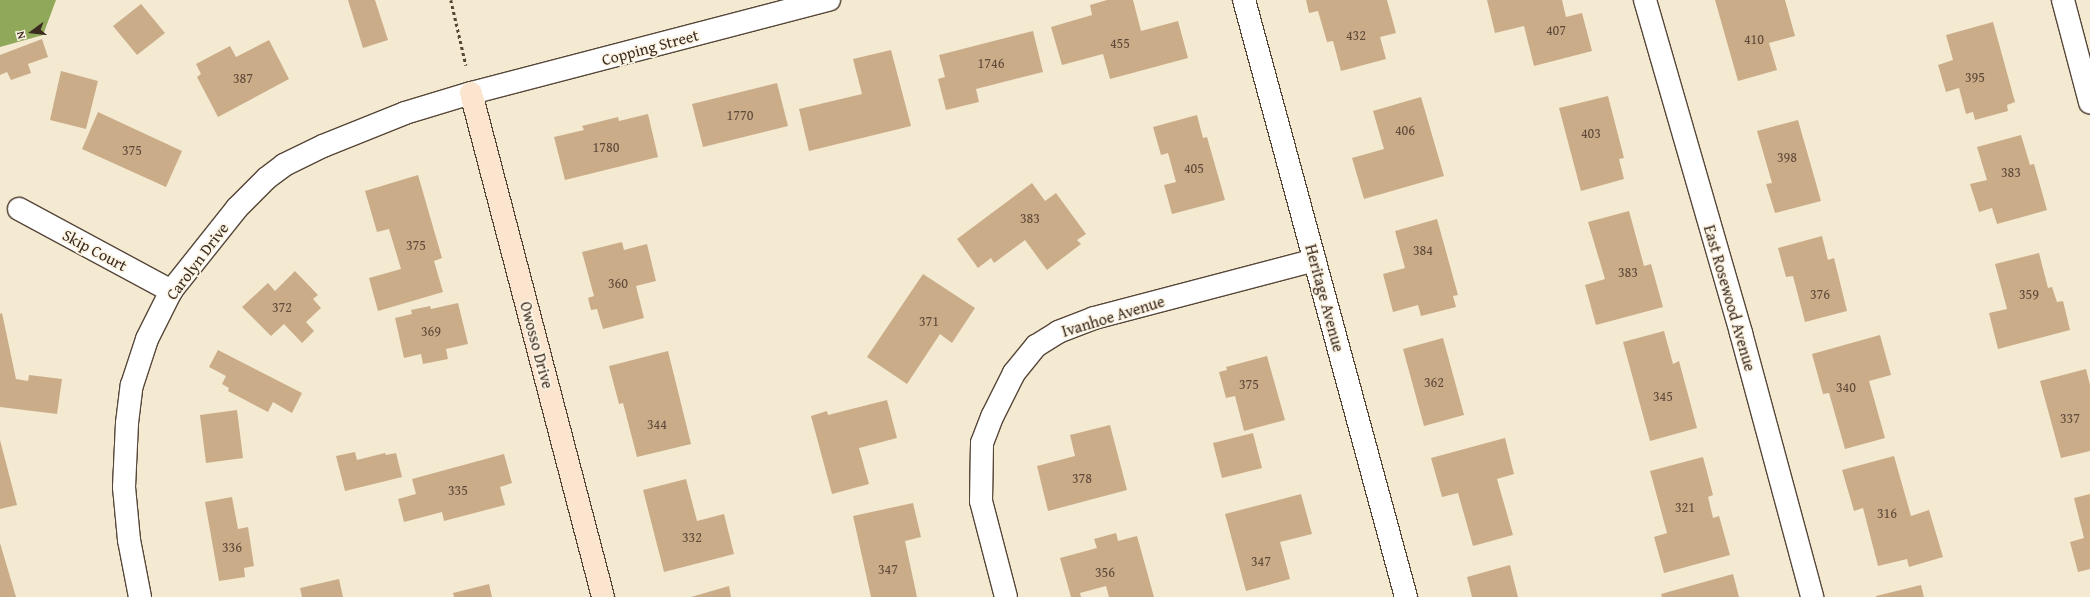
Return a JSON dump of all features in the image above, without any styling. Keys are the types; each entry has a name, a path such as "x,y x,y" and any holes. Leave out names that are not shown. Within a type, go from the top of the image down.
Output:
{"street":[{"name":"Copping Street","path":"471,93 829,0"},
{"name":"Heritage Avenue","path":"1244,0 1406,597"},
{"name":"East Rosewood Avenue","path":"1645,0 1741,332 1812,597"},
{"path":"2063,0 2090,102"},
{"name":"Carolyn Drive","path":"140,597 129,540 124,488 127,423 132,385 147,339 171,291 237,208 267,178 284,166 323,146 364,129 405,113 471,93"},
{"name":"Owosso Drive","path":"471,93 603,597"},
{"name":"Skip Court","path":"19,209 171,291"},
{"name":"Ivanhoe Avenue","path":"1006,597 980,501 982,443 993,415 1014,373 1036,346 1058,332 1094,318 1314,260"}],"path":[{"path":"451,0 471,93"}],"green space":[{"path":"0,0 56,0 43,35 0,47"}],"building":[{"path":"348,0 375,0 388,40 363,48"},
{"path":"1107,0 1133,0 1141,31 1178,21 1188,58 1110,79 1103,54 1062,65 1051,27 1092,15 1090,5"},
{"path":"1306,0 1387,0 1396,33 1380,37 1386,59 1341,71 1333,41 1327,42 1318,11 1309,13"},
{"path":"1487,0 1562,0 1566,17 1582,13 1592,51 1534,66 1524,26 1495,33"},
{"path":"1715,0 1785,0 1795,36 1769,43 1777,70 1738,81"},
{"path":"141,4 165,33 137,55 113,26"},
{"path":"1993,22 2015,102 2007,105 2008,111 1975,120 1973,112 1966,114 1959,88 1946,92 1938,65 1953,60 1946,35"},
{"path":"1033,31 1043,72 976,89 979,102 946,110 938,79 945,77 939,55"},
{"path":"42,39 48,57 28,64 31,73 11,80 7,72 0,75 0,55"},
{"path":"269,40 289,79 218,117 197,77 201,74 196,64 230,46 236,57"},
{"path":"891,50 911,126 809,151 799,109 862,94 853,59"},
{"path":"61,71 98,81 86,129 50,120"},
{"path":"777,83 788,126 703,147 692,104"},
{"path":"1608,96 1624,158 1619,159 1624,179 1581,191 1559,108"},
{"path":"1421,97 1444,176 1364,199 1352,158 1384,149 1373,111"},
{"path":"98,112 182,151 166,187 82,149"},
{"path":"648,114 658,157 565,180 554,137 584,130 582,126 618,117 619,121"},
{"path":"1197,115 1203,138 1207,137 1225,200 1172,214 1164,185 1176,182 1168,153 1161,155 1153,127"},
{"path":"1798,120 1821,201 1775,213 1766,184 1772,183 1757,131"},
{"path":"2021,135 2030,165 2034,164 2047,210 1997,224 1992,208 1979,212 1970,184 1987,180 1977,147"},
{"path":"418,175 442,258 434,261 443,292 378,311 369,278 401,269 389,229 377,232 365,191"},
{"path":"1032,183 1045,201 1056,193 1086,234 1077,240 1081,244 1047,270 1025,240 994,263 991,258 978,268 957,239"},
{"path":"1629,211 1644,266 1651,264 1663,307 1596,325 1585,285 1605,279 1588,222"},
{"path":"1437,219 1458,295 1453,296 1456,307 1421,316 1418,305 1393,312 1383,274 1405,268 1395,231"},
{"path":"1822,236 1828,260 1834,258 1847,311 1805,322 1793,276 1786,277 1778,248"},
{"path":"622,242 624,250 647,244 656,281 636,286 644,318 603,329 597,309 591,310 588,298 594,296 582,252"},
{"path":"2039,253 2048,288 2052,287 2057,302 2063,301 2070,330 1998,349 1989,313 2007,309 1995,264"},
{"path":"295,271 318,295 313,299 321,308 306,322 314,331 302,343 284,324 271,336 242,307 268,283 275,291"},
{"path":"923,274 975,308 952,343 940,334 907,384 867,357"},
{"path":"458,303 468,344 446,349 448,359 423,364 421,354 404,358 395,318 412,314 411,310 430,306 431,309"},
{"path":"2,313 16,379 28,381 29,375 62,379 57,414 0,407 0,314"},
{"path":"1664,331 1673,364 1679,361 1697,428 1650,441 1623,342"},
{"path":"1880,335 1891,375 1869,381 1885,438 1845,449 1829,393 1823,394 1812,354"},
{"path":"1443,338 1464,415 1424,426 1403,349"},
{"path":"218,350 302,393 292,413 273,402 268,412 228,391 229,388 222,384 226,376 209,367"},
{"path":"668,351 691,444 637,457 623,403 619,404 609,366"},
{"path":"1267,356 1285,420 1244,431 1235,396 1226,398 1219,372 1227,370 1226,367"},
{"path":"2086,369 2090,385 2090,451 2061,458 2040,381"},
{"path":"887,400 897,438 859,448 869,484 832,494 811,416 827,411 828,415"},
{"path":"237,410 243,458 206,463 200,415"},
{"path":"1110,425 1127,490 1048,511 1037,466 1075,456 1070,435"},
{"path":"1253,433 1262,468 1222,478 1213,443"},
{"path":"1505,438 1514,474 1497,479 1513,535 1473,546 1458,493 1442,497 1431,458"},
{"path":"0,440 17,505 0,509"},
{"path":"355,452 357,460 385,453 386,455 396,453 402,477 345,491 336,456"},
{"path":"504,454 512,483 500,487 505,505 444,521 442,512 404,522 398,499 416,494 412,479"},
{"path":"1894,456 1911,516 1929,510 1943,557 1909,567 1907,559 1878,566 1863,508 1854,511 1842,470"},
{"path":"1703,457 1713,495 1708,497 1713,518 1719,516 1730,555 1664,573 1654,537 1667,533 1650,471"},
{"path":"686,479 697,521 724,514 734,554 664,572 643,490"},
{"path":"1301,494 1312,534 1280,542 1290,579 1246,591 1225,514"},
{"path":"2090,494 2090,569 2078,572 2070,542 2084,538 2074,498"},
{"path":"232,497 238,529 248,527 254,566 244,568 245,577 219,581 205,502"},
{"path":"913,503 921,537 905,541 917,597 871,597 853,516"},
{"path":"1116,533 1118,541 1137,536 1154,597 1109,597 1106,586 1080,593 1081,597 1071,597 1060,558 1097,548 1094,539"},
{"path":"0,543 16,597 0,597"},
{"path":"1510,565 1518,597 1472,597 1467,577"},
{"path":"1733,574 1739,597 1662,597 1661,594"},
{"path":"339,579 343,597 302,597 300,588"},
{"path":"489,584 492,597 454,597 453,593"},
{"path":"1921,585 1924,597 1876,597 1876,596"},
{"path":"729,586 731,597 691,597"}]}
